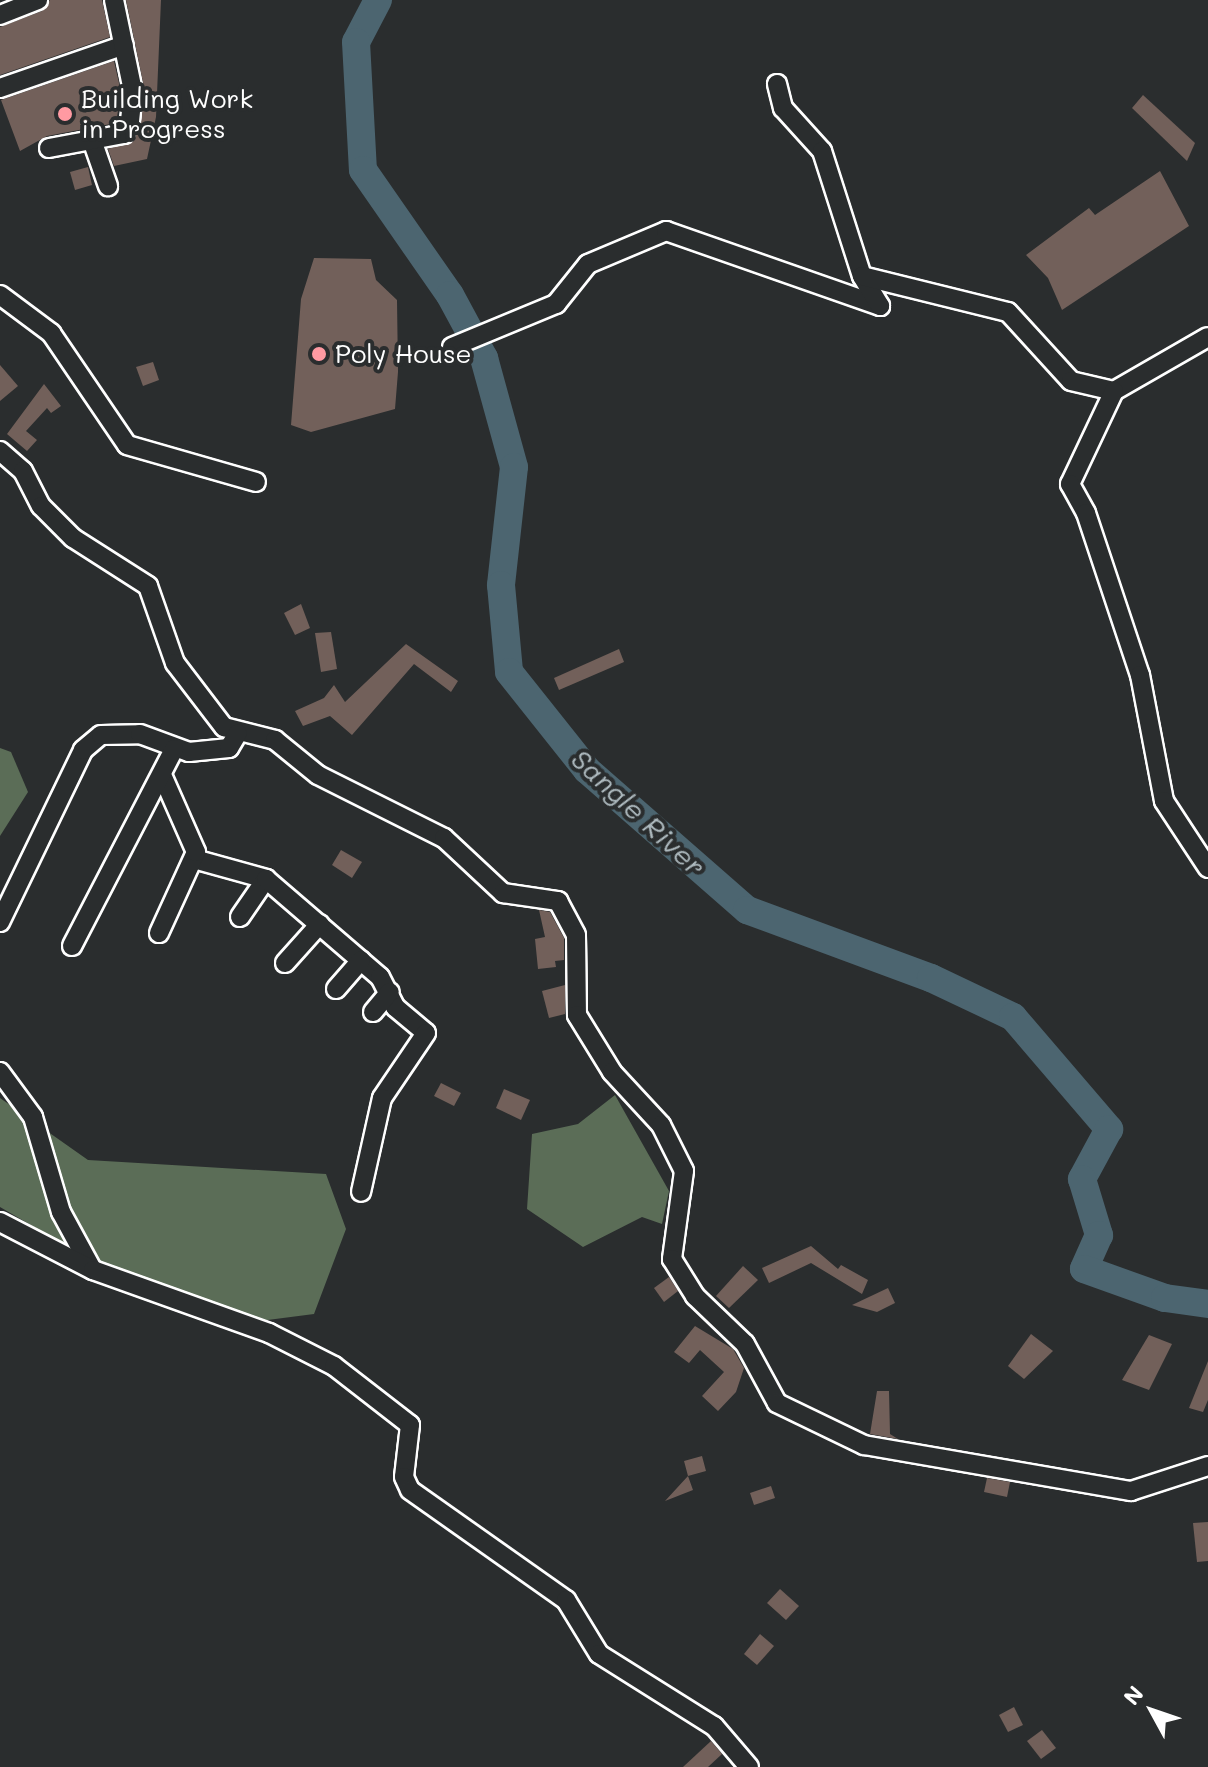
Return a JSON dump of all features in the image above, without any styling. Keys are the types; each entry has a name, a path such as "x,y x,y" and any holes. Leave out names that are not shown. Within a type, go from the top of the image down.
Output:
{"street":[{"path":"0,15 38,0"},
{"path":"49,148 124,134 130,121 133,91 114,0"},
{"path":"0,88 124,45"},
{"path":"459,345 556,304 588,264 651,232 666,231 880,306 862,276 822,151 783,108 777,84"},
{"path":"92,140 108,186"},
{"path":"862,276 1008,312 1071,381 1114,391"},
{"path":"0,295 51,333 127,445 256,482"},
{"path":"1208,337 1114,391 1070,484 1086,513 1140,675 1164,801 1208,868"},
{"path":"0,451 23,471 56,523 148,586 175,663 224,727 275,740 318,775 444,838 503,893 558,901 576,935 577,1015 612,1072 661,1125 684,1171 672,1259 695,1296 745,1344 777,1403 864,1445 1131,1491 1208,1466"},
{"path":"0,922 83,750 101,735 121,732 174,749 229,748 238,733"},
{"path":"72,946 174,749"},
{"path":"159,933 194,859 171,786 162,775"},
{"path":"194,859 266,879 361,960 390,992 395,1007 426,1033 382,1098 361,1192"},
{"path":"240,917 266,879"},
{"path":"285,963 320,924"},
{"path":"336,989 361,960"},
{"path":"373,1012 390,992"},
{"path":"0,1072 33,1117 61,1212 93,1270"},
{"path":"0,1222 93,1270 269,1333 334,1366 402,1415 410,1425 404,1477 410,1490 566,1600 599,1654 714,1726 749,1767"}],"green space":[{"path":"0,748 11,752 28,792 0,836"},
{"path":"615,1095 669,1191 662,1224 642,1217 583,1247 527,1209 532,1134 578,1124"},
{"path":"0,1098 88,1160 326,1174 346,1229 314,1314 253,1322 127,1281 0,1207"}],"building":[{"name":"Building Work in Progress","path":"50,0 102,0 110,37 0,75 0,27 42,11"},
{"name":"Building Work in Progress","path":"126,0 161,0 156,117 147,159 114,166 108,149 135,140 145,92"},
{"name":"Building Work in Progress","path":"114,61 121,92 116,123 47,136 20,151 1,100"},
{"path":"1143,95 1195,143 1187,161 1132,108"},
{"path":"88,167 92,185 75,190 70,172"},
{"path":"1160,171 1189,226 1062,310 1048,278 1026,255 1089,208 1095,215"},
{"name":"Poly House","path":"314,258 371,259 376,280 397,300 398,372 395,409 311,432 291,425 301,299"},
{"path":"153,362 159,380 143,386 136,367"},
{"path":"0,365 18,386 0,401"},
{"path":"44,384 61,406 51,413 47,408 26,431 37,440 27,451 7,434"},
{"path":"301,604 310,628 295,635 284,613"},
{"path":"331,632 337,669 321,672 315,633"},
{"path":"406,644 458,681 451,692 414,664 352,735 330,716 303,726 295,711 324,698 334,685 345,702"},
{"path":"619,649 624,662 559,690 554,678"},
{"path":"341,850 362,862 352,878 332,865"},
{"path":"539,910 550,912 564,938 564,960 555,961 556,967 538,969 535,939 545,937"},
{"path":"565,985 565,1014 549,1018 542,991"},
{"path":"441,1083 461,1093 454,1106 434,1096"},
{"path":"504,1089 530,1100 521,1120 496,1108"},
{"path":"811,1246 838,1269 841,1265 868,1280 862,1294 811,1263 769,1283 762,1268"},
{"path":"743,1266 758,1280 729,1308 716,1296"},
{"path":"669,1277 678,1291 664,1302 654,1288"},
{"path":"888,1288 895,1303 877,1312 852,1305"},
{"path":"695,1326 733,1349 744,1368 736,1392 718,1411 702,1396 724,1372 700,1350 689,1363 674,1352"},
{"path":"1031,1334 1053,1351 1024,1379 1008,1366"},
{"path":"1149,1335 1172,1344 1149,1390 1122,1380"},
{"path":"1208,1361 1208,1400 1203,1412 1189,1408"},
{"path":"877,1391 889,1391 890,1434 898,1439 870,1434"},
{"path":"702,1456 706,1471 688,1476 684,1461"},
{"path":"688,1476 693,1490 665,1501"},
{"path":"987,1478 1010,1482 1007,1497 984,1492"},
{"path":"771,1486 775,1498 754,1505 750,1493"},
{"path":"1208,1522 1208,1561 1197,1562 1193,1523"},
{"path":"780,1589 799,1606 786,1620 767,1603"},
{"path":"760,1634 774,1646 757,1665 744,1654"},
{"path":"1014,1707 1023,1725 1008,1732 999,1715"},
{"path":"1042,1730 1056,1748 1041,1759 1027,1741"},
{"path":"711,1741 722,1754 708,1767 683,1767"}],"waterway":[{"name":"Sangle River","path":"378,0 356,42 363,170 450,295 484,358 514,467 501,585 509,672 587,770 747,910 931,978 1013,1017 1109,1129 1082,1179 1099,1235 1084,1269 1165,1298 1208,1304"}],"place":[{"name":"Building Work in Progress","path":"65,114"},
{"name":"Poly House","path":"319,354"}]}
